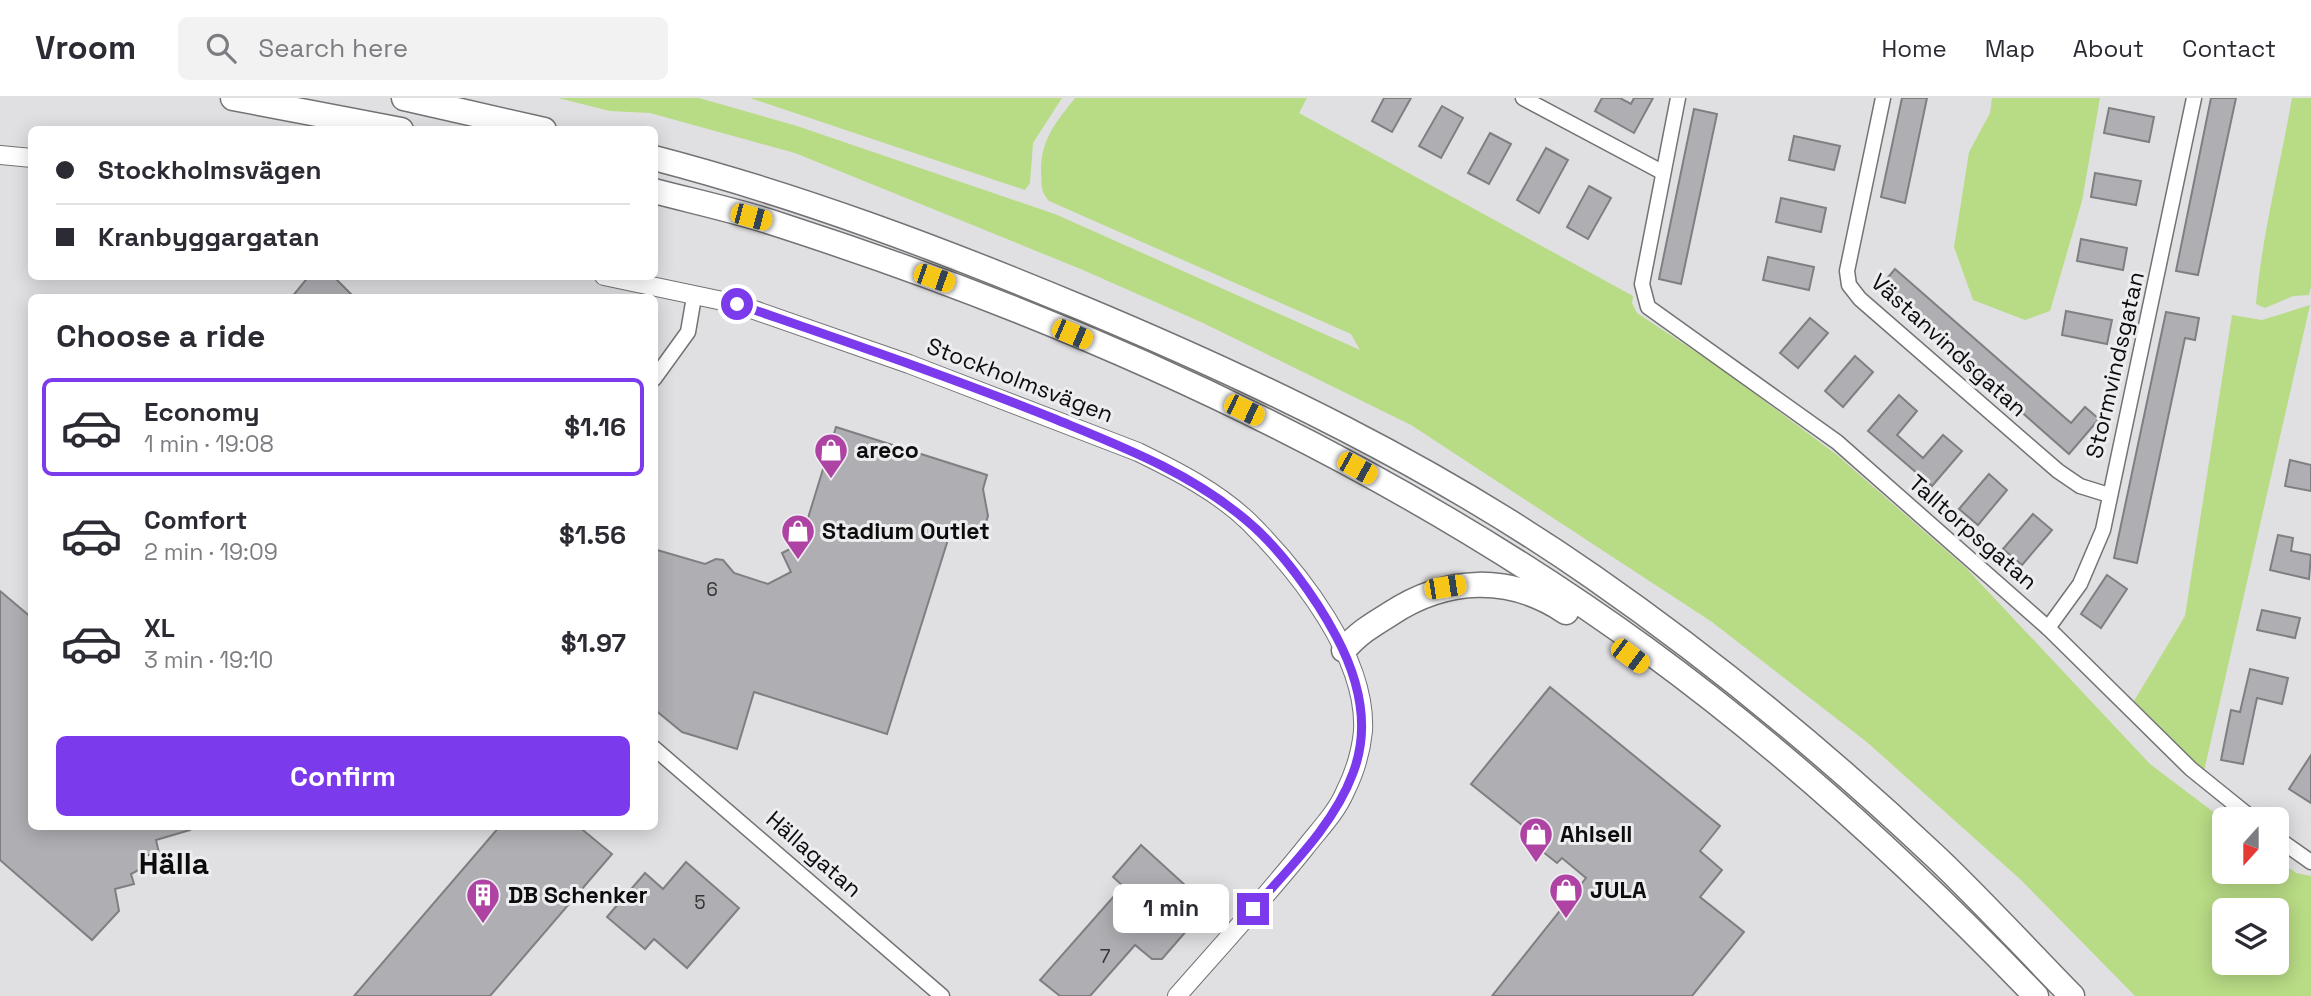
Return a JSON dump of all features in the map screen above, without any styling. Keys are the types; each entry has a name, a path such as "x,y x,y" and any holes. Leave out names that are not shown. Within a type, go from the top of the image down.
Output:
{"highway":[{"path":"233,98 380,126"},
{"path":"404,98 526,126"},
{"path":"658,159 857,222 1032,287 1186,352 1339,425 1464,495 1593,577 1732,681 1937,859 2072,996"},
{"path":"658,192 777,223 960,288 1220,398 1315,445 1464,530 1649,652 1722,710 1835,803 1920,880 2035,996"},
{"path":"1344,650 1356,635 1427,594 1466,584 1505,585 1534,594 1560,608 1698,706 1722,710"}],"street":[{"path":"1523,98 1662,172 1678,98"},
{"name":"Västanvindsgatan","path":"1883,98 1847,271 1849,285 1860,299 1956,385 2059,471 2080,486 2109,495"},
{"name":"Stormvindsgatan","path":"2048,628 2063,612 2095,556 2156,289 2194,98"},
{"path":"0,155 28,158"},
{"name":"Talltorpsgatan","path":"1662,172 1643,284 1645,303 1654,314 1837,442 2048,628 2191,769 2238,807"},
{"name":"Stockholmsvägen","path":"621,280 737,304 1027,408 1167,466 1199,484 1249,522 1323,611 1344,650 1361,703 1363,732 1354,771 1344,795 1287,871 1177,996"},
{"path":"658,373 688,332 694,297"},
{"name":"Hällagatan","path":"658,751 942,996"},
{"path":"2289,846 2311,862"}],"green space":[{"path":"558,98 699,98 797,126 1055,214 1360,350 1351,334 1049,201 1042,187 1042,160 1047,140 1075,98 1307,98 1299,113 1633,296 1632,303 1637,313 1719,367 1837,455 1965,567 2150,764 2212,811 2212,884 2289,884 2289,868 2296,873 2311,876 2311,996 2135,996 2021,880 1868,743 1712,622 1411,425 1203,323 1083,270 795,153 650,113 610,111"},
{"path":"750,98 1062,98 1033,143 1030,183 1025,190"},
{"path":"1992,98 2100,98 2082,201 2050,311 2025,320 1973,300 1954,247 1969,152 1990,113"},
{"path":"2292,98 2311,98 2311,286 2309,295 2293,296 2265,308 2256,304 2259,278"},
{"path":"2310,305 2204,771 2134,701 2185,616 2232,315 2262,320"}],"building":[{"path":"1384,98 1411,98 1392,132 1372,121"},
{"path":"1602,98 1620,98 1631,104 1634,98 1653,98 1634,133 1595,111"},
{"path":"1902,98 1927,98 1905,203 1881,197"},
{"path":"2211,98 2236,98 2198,275 2176,271"},
{"path":"1442,106 1463,118 1441,158 1419,146"},
{"path":"2109,108 2154,117 2149,142 2104,133"},
{"path":"1694,109 1717,114 1681,284 1659,279"},
{"path":"1490,133 1511,144 1489,184 1468,173"},
{"path":"1794,136 1840,146 1834,170 1789,160"},
{"path":"1546,148 1568,160 1539,213 1517,200"},
{"path":"2095,173 2141,181 2136,205 2091,197"},
{"path":"1589,186 1611,198 1588,239 1567,227"},
{"path":"1781,198 1826,208 1821,232 1776,222"},
{"path":"2081,239 2127,248 2123,270 2077,261"},
{"path":"1768,257 1814,267 1809,290 1763,280"},
{"path":"1895,269 2071,423 2085,407 2099,419 2069,454 1880,287"},
{"path":"306,280 337,280 351,294 294,294"},
{"path":"2066,311 2112,320 2107,344 2062,335"},
{"path":"2166,312 2199,318 2195,340 2185,338 2137,563 2114,558"},
{"path":"1810,318 1828,333 1798,368 1780,353"},
{"path":"1855,356 1873,372 1843,407 1825,391"},
{"path":"1899,395 1917,411 1897,435 1923,458 1943,435 1962,451 1932,486 1868,431"},
{"path":"836,427 987,475 983,489 988,516 981,539 951,530 887,734 754,692 737,749 682,732 658,712 658,550 705,564 716,559 723,560 734,573 768,584 791,572 782,553 800,544"},
{"path":"2290,460 2311,465 2311,491 2285,486"},
{"path":"1989,474 2007,490 1978,525 1959,509"},
{"path":"2033,514 2052,530 2022,565 2003,549"},
{"path":"2278,535 2293,538 2291,551 2311,555 2309,579 2270,570"},
{"path":"2107,575 2127,589 2101,628 2081,614"},
{"path":"0,591 28,615 28,830 190,830 156,840 159,853 143,856 146,866 131,874 134,884 115,889 119,911 92,940 0,860"},
{"path":"2262,610 2300,618 2295,638 2257,630"},
{"path":"2250,669 2288,678 2282,704 2257,698 2243,764 2221,760 2231,710 2240,712"},
{"path":"1550,687 1720,826 1700,851 1722,870 1700,897 1744,932 1692,996 1492,996 1586,878 1562,858 1557,863 1532,843 1537,837 1471,784"},
{"path":"2311,755 2311,803 2289,789"},
{"name":"DB Schenker","path":"497,830 583,830 612,854 490,996 354,996"},
{"path":"1141,845 1208,906 1162,959 1152,959 1135,945 1090,996 1060,996 1040,980 1123,886 1113,877"},
{"path":"686,862 739,908 687,968 654,939 645,949 607,917 645,873 663,889"}],"place":[{"name":"areco","path":"831,480"},
{"name":"Stadium Outlet","path":"798,561"},
{"name":"Ahlsell","path":"1536,864"},
{"name":"JULA","path":"1566,920"},
{"name":"DB Schenker","path":"483,925"}],"district":[{"name":"Hälla","path":"174,863"}],"route":[{"path":"737,304 909,364 1138,452 1199,484 1249,522 1292,571 1323,611 1344,650 1361,703 1363,732 1354,771 1332,815 1253,909"}]}
